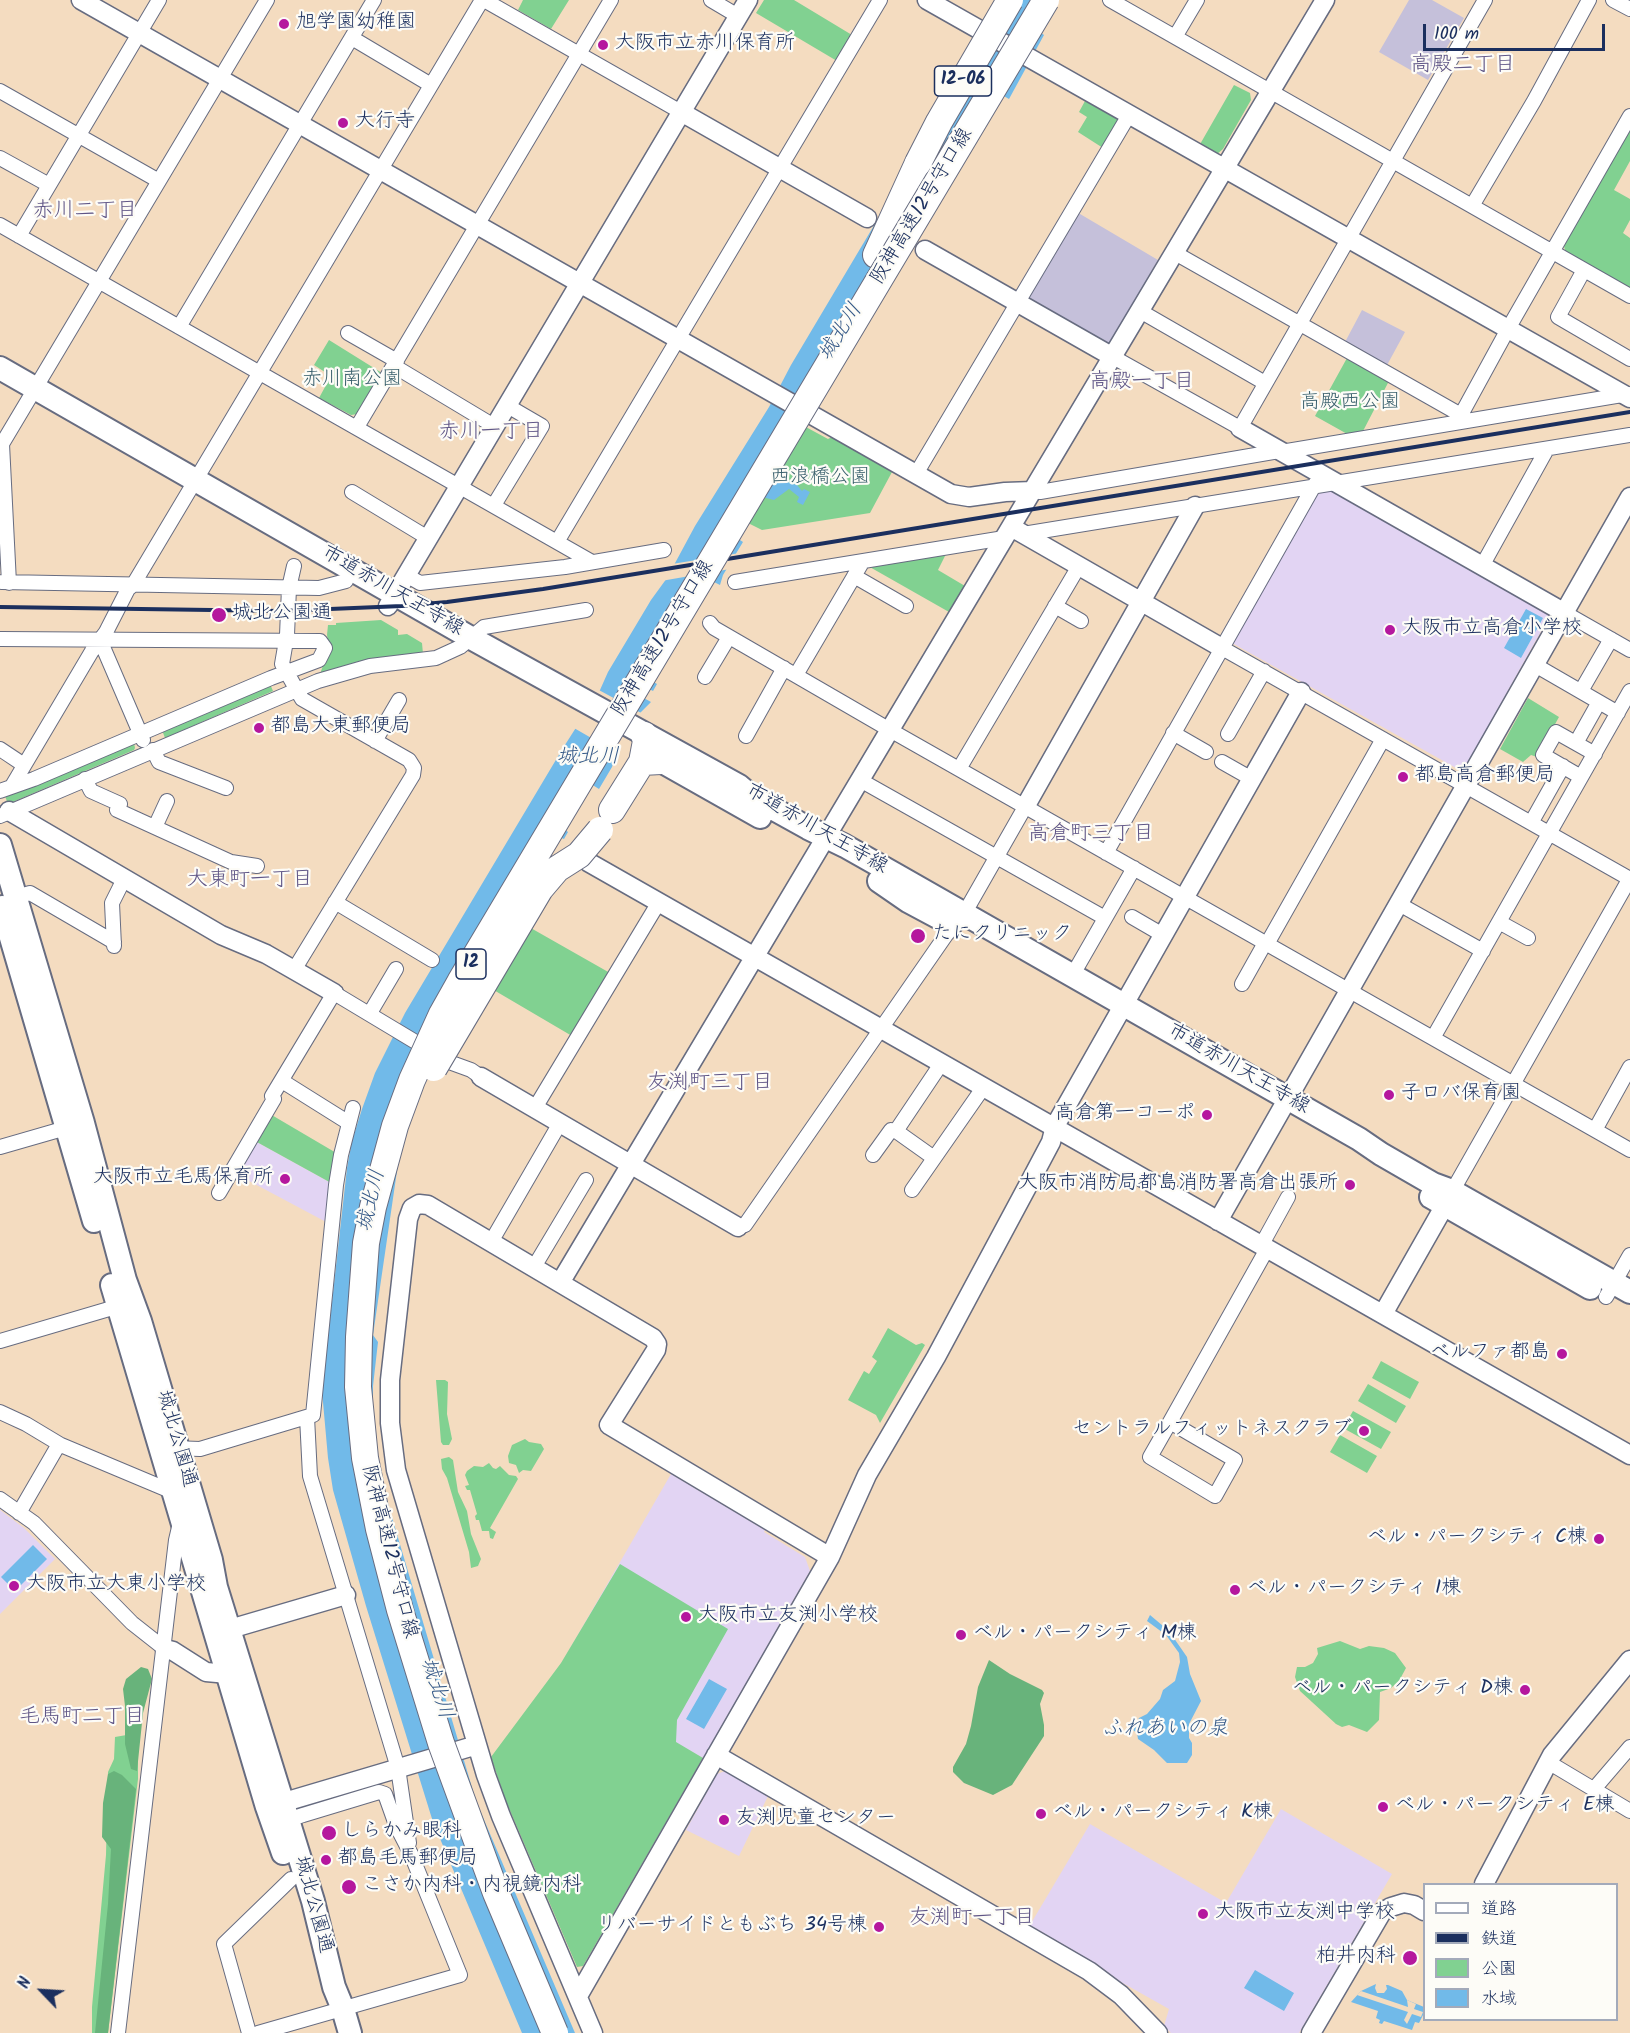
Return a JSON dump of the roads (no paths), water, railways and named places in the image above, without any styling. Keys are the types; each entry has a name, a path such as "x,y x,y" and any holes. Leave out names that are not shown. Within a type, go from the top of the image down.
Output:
{"highway":[{"name":"12-06","path":"876,255 939,122 1010,0"},
{"name":"阪神高速12号守口線","path":"539,2033 482,1897 437,1778 385,1613 364,1532 350,1460 343,1387 343,1314 355,1217 370,1153 388,1099 429,1008 464,945 1028,0"},
{"name":"阪神高速12号守口線","path":"555,2033 496,1893 458,1792 429,1706 386,1562 370,1489 360,1422 358,1387 360,1315 366,1243 381,1173 408,1089 442,1014 477,952 1046,0"},
{"path":"360,1315 381,1218 393,1176 416,1108 438,1060 540,889 556,869 579,855 606,820 645,751"}],"main road":[{"name":"市道赤川天王寺線","path":"0,368 31,394 193,486 396,591 466,642 575,704 645,751 822,844"},
{"name":"市道赤川天王寺線","path":"0,385 31,394"},
{"name":"市道赤川天王寺線","path":"193,486 346,581 396,591"},
{"name":"市道赤川天王寺線","path":"645,751 739,786 822,844 838,858 888,886 908,901 958,920 1072,976 1120,1012"},
{"name":"城北公園通","path":"0,845 10,925 125,1280 126,1304 169,1449 211,1560 216,1587 230,1629 235,1672"},
{"name":"市道赤川天王寺線","path":"958,920 1617,1291 1630,1307"},
{"name":"城北公園通","path":"169,1449 173,1492 181,1518 235,1672 280,1811 313,1901 334,1987 336,2018"},
{"name":"城北公園通","path":"280,1811 291,1879 318,1982 336,2018 350,2033"}],"street":[{"path":"81,0 951,494 964,497 1033,490 1040,492 1460,418 1628,396"},
{"path":"19,236 159,0"},
{"path":"267,0 2,444 4,582 319,588 346,581"},
{"path":"179,327 374,0"},
{"path":"6,789 24,765 100,640 128,589 133,585 193,486 483,0 867,218"},
{"path":"357,427 611,0"},
{"path":"711,0 738,16"},
{"path":"396,591 748,0"},
{"path":"557,542 880,0"},
{"path":"927,0 1628,396"},
{"path":"1110,0 1630,296"},
{"path":"1175,37 1197,0"},
{"path":"560,1283 890,730 1013,533 1033,490 1325,0"},
{"path":"1240,428 1485,0"},
{"path":"1472,206 1534,101 1589,0"},
{"path":"1613,0 1630,9"},
{"path":"352,38 431,85"},
{"path":"0,91 159,181"},
{"path":"916,474 1129,115"},
{"path":"1460,418 1508,329 1630,116"},
{"path":"0,158 49,185"},
{"path":"0,225 592,562"},
{"path":"925,250 1280,451 1323,482 1482,566 1630,650"},
{"path":"1175,253 1460,418"},
{"path":"1584,270 1558,317 1630,359"},
{"path":"1140,311 1265,383"},
{"path":"348,333 494,426"},
{"path":"494,505 542,426 506,405"},
{"path":"735,582 1013,533 1195,506 1323,482 1630,435"},
{"path":"1482,566 1547,449"},
{"path":"1106,852 1222,648 1323,482"},
{"path":"352,492 428,538"},
{"path":"1218,1221 1630,497"},
{"path":"4,813 221,935 294,970 370,1013 383,1024 449,1062 481,1077 738,1227 745,1225 958,920 997,856 1195,506"},
{"path":"1013,533 1079,566 1630,879 1383,1314"},
{"path":"396,591 420,583 592,562 664,550"},
{"path":"746,736 863,561"},
{"path":"294,566 289,588 282,664 296,689 302,699 409,760 414,768 412,776 294,970"},
{"path":"959,769 1079,566"},
{"path":"854,576 906,606"},
{"path":"1056,606 1082,621"},
{"path":"4,813 328,677 370,666 436,658 466,642 484,627 586,610"},
{"path":"710,622 714,628 890,730 1630,1150"},
{"path":"705,677 729,637"},
{"path":"0,639 320,641 325,648 319,660 6,789"},
{"path":"1581,691 1611,639"},
{"path":"100,640 140,734 159,762 226,788"},
{"path":"1535,665 1618,712"},
{"path":"1228,734 1264,671"},
{"path":"1433,1038 1630,691"},
{"path":"578,1996 831,1557 867,1475 941,1347 1051,1142 1054,1128 1301,692"},
{"path":"375,741 399,700"},
{"path":"1576,743 1599,702"},
{"path":"1581,777 1543,755 1556,732 1595,754"},
{"path":"1173,733 1206,752"},
{"path":"1242,984 1383,739"},
{"path":"0,749 24,765"},
{"path":"1222,762 1252,778"},
{"path":"1531,823 1563,766"},
{"path":"85,779 91,790 120,804 117,810 231,862 257,866"},
{"path":"860,780 1105,918"},
{"path":"155,827 167,801"},
{"path":"588,862 1630,1455"},
{"path":"1072,976 1134,868"},
{"path":"8,898 30,893 114,944 112,903 124,879"},
{"path":"335,902 432,960"},
{"path":"535,1108 659,902"},
{"path":"1399,904 1483,951"},
{"path":"1132,917 1163,935"},
{"path":"1499,922 1528,938"},
{"path":"370,1013 396,969"},
{"path":"219,1193 274,1099 272,1096 334,993"},
{"path":"896,1131 941,1064"},
{"path":"1595,1130 1630,1067"},
{"path":"282,1081 349,1123"},
{"path":"912,1190 983,1088"},
{"path":"169,1449 200,1449 313,1415 332,1216 341,1155 353,1108"},
{"path":"491,1242 560,1123"},
{"path":"0,1147 74,1125"},
{"path":"873,1155 891,1130 896,1131 934,1158"},
{"path":"534,1267 586,1180"},
{"path":"1170,1422 1235,1460 1215,1496 1150,1457 1264,1247 1288,1197"},
{"path":"593,2033 471,1747 396,1470 389,1393 410,1210 419,1204 428,1205 651,1336 657,1344 656,1350 609,1425 831,1557"},
{"path":"1617,1291 1630,1255"},
{"path":"0,1341 126,1304"},
{"path":"0,1412 26,1424 59,1444 173,1492"},
{"path":"307,1417 310,1476 346,1595 403,1766 411,1854"},
{"path":"19,1513 59,1444"},
{"path":"0,1499 34,1523 132,1623 165,1649 201,1670 216,1674 235,1672"},
{"path":"118,2033 165,1649 176,1540 181,1518"},
{"path":"230,1629 346,1595"},
{"path":"1485,1883 1548,1762 1630,1660"},
{"path":"280,1811 403,1766 471,1747"},
{"path":"1594,1790 1630,1747"},
{"path":"716,1755 1089,1971 1121,1995 1158,2033"},
{"path":"1548,1762 1630,1811"},
{"path":"258,2033 336,2018 460,1975 411,1854 396,1825 386,1796 381,1792 297,1817 280,1811"},
{"path":"249,2033 224,1944 291,1879"},
{"path":"1311,2033 1382,1912 1391,1906 1404,1903 1423,1910"}],"water":[{"name":"城北川","path":"1008,0 1059,0 1040,32 1044,35 1009,99 1002,95 776,473 785,481 797,485 802,491 804,489 810,492 803,505 797,502 799,497 789,489 774,500 762,497 737,538 743,542 723,575 720,585 712,581 652,681 657,684 653,691 647,688 642,697 651,702 640,713 599,789 591,784 564,829 568,832 564,839 559,837 435,1062 403,1130 373,1335 378,1342 373,1386 376,1448 383,1487 476,1801 575,2033 522,2033 433,1822 366,1606 333,1490 322,1391 352,1141 375,1073 405,1013 600,690 608,672 651,600 667,578 695,526 769,407 791,365"},
{"path":"1526,609 1543,618 1521,658 1504,648"},
{"path":"33,1545 47,1559 15,1591 1,1577"},
{"name":"ふれあいの泉","path":"1150,1615 1169,1631 1187,1657 1190,1674 1201,1701 1189,1724 1192,1755 1187,1763 1167,1763 1138,1739 1137,1733 1133,1730 1139,1718 1147,1714 1160,1699 1163,1690 1175,1681 1180,1662 1179,1653 1166,1635 1147,1621"},
{"path":"709,1679 727,1689 704,1729 686,1719"},
{"path":"1255,1970 1294,1993 1284,2011 1244,1988"},
{"path":"1376,1984 1377,1993 1384,1993 1388,1985 1402,1991 1407,2000 1423,2007 1423,2015 1419,2023 1415,2022 1412,2030 1384,2021 1382,2024 1379,2023 1380,2020 1376,2018 1378,2011 1351,2002 1361,1991"}],"railway":[{"path":"0,607 282,611 447,602 543,589 1630,412"}],"place":[{"name":"旭学園幼稚園","path":"284,24"},
{"name":"大阪市立赤川保育所","path":"603,45"},
{"name":"大行寺","path":"343,123"},
{"name":"城北公園通","path":"219,615"},
{"name":"大阪市立高倉小学校","path":"1390,630"},
{"name":"都島大東郵便局","path":"259,728"},
{"name":"都島高倉郵便局","path":"1403,777"},
{"name":"たにクリニック","path":"918,936"},
{"name":"子ロバ保育園","path":"1389,1095"},
{"name":"高倉第一コーポ","path":"1207,1115"},
{"name":"大阪市立毛馬保育所","path":"285,1179"},
{"name":"大阪市消防局都島消防署高倉出張所","path":"1350,1185"},
{"name":"ベルファ都島","path":"1562,1354"},
{"name":"セントラルフィットネスクラブ","path":"1364,1431"},
{"name":"ベル・パークシティ C棟","path":"1599,1539"},
{"name":"大阪市立大東小学校","path":"14,1586"},
{"name":"ベル・パークシティ I棟","path":"1235,1590"},
{"name":"大阪市立友渕小学校","path":"686,1617"},
{"name":"ベル・パークシティ M棟","path":"961,1635"},
{"name":"ベル・パークシティ D棟","path":"1525,1690"},
{"name":"ベル・パークシティ E棟","path":"1383,1807"},
{"name":"ベル・パークシティ K棟","path":"1041,1814"},
{"name":"友渕児童センター","path":"724,1820"},
{"name":"しらかみ眼科","path":"329,1833"},
{"name":"都島毛馬郵便局","path":"326,1860"},
{"name":"こさか内科・内視鏡内科","path":"349,1887"},
{"name":"大阪市立友渕中学校","path":"1203,1914"},
{"name":"リバーサイドともぶち 34号棟","path":"879,1927"},
{"name":"柏井内科","path":"1410,1958"}],"district":[{"name":"高殿二丁目","path":"1463,66"},
{"name":"赤川二丁目","path":"85,212"},
{"name":"高殿一丁目","path":"1142,383"},
{"name":"赤川一丁目","path":"491,433"},
{"name":"高倉町三丁目","path":"1091,835"},
{"name":"大東町一丁目","path":"250,881"},
{"name":"友渕町三丁目","path":"710,1084"},
{"name":"毛馬町二丁目","path":"82,1718"},
{"name":"友渕町一丁目","path":"972,1919"}],"park label":[{"name":"赤川南公園","path":"352,381"},
{"name":"高殿西公園","path":"1350,404"},
{"name":"西浪橋公園","path":"820,479"}]}
